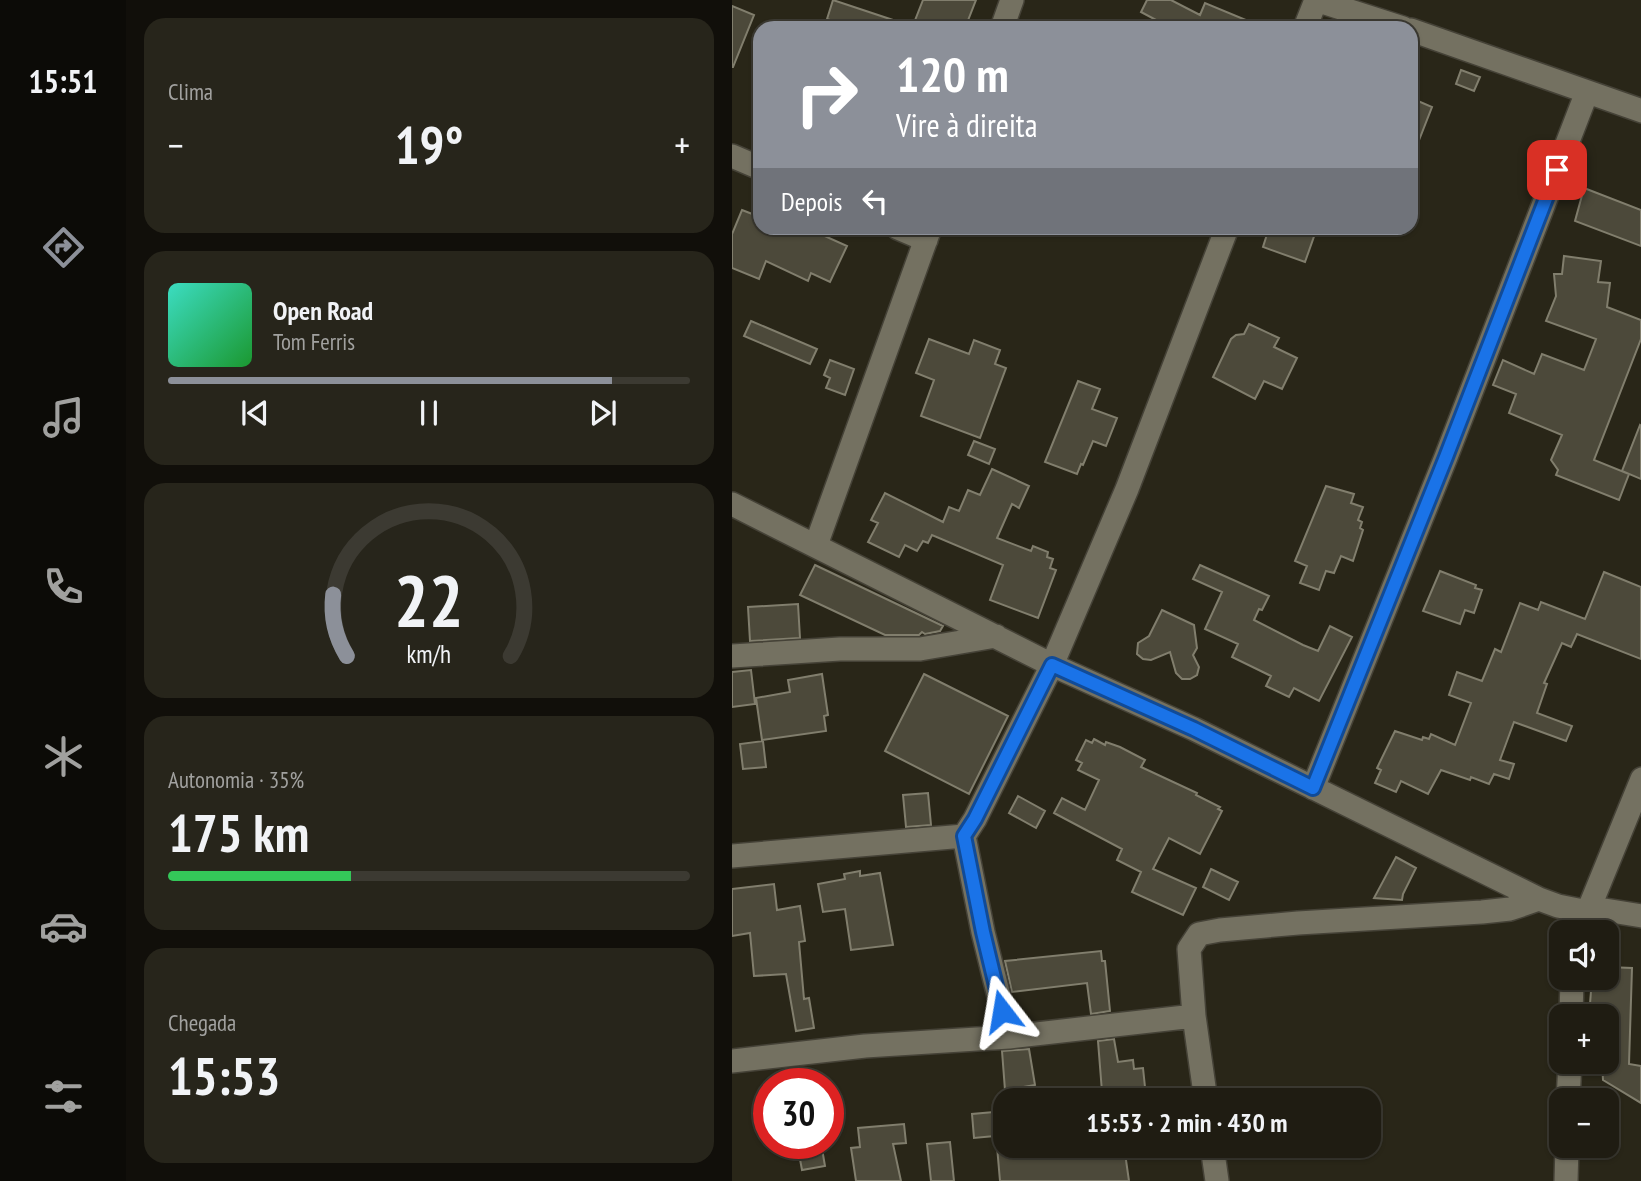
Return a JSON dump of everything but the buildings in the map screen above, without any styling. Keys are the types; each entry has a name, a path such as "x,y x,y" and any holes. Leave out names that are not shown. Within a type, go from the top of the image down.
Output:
{"street":[{"path":"1004,21 1012,0"},
{"path":"1308,21 1316,0 1381,21"},
{"path":"1418,32 1641,111"},
{"path":"1313,788 1446,457 1587,92"},
{"path":"732,156 753,165"},
{"path":"816,545 928,235"},
{"path":"1009,1037 983,932 964,836 1052,665 1127,489 1224,235"},
{"path":"732,504 1052,665 1194,729 1578,920"},
{"path":"732,656 840,649 920,649 996,636"},
{"path":"1584,920 1641,779"},
{"path":"732,856 964,836"},
{"path":"1204,1088 1194,1016 1189,949 1199,934 1206,931 1298,923 1482,912 1510,909 1539,899"},
{"path":"1588,920 1605,910 1641,916"},
{"path":"732,1061 864,1046 1009,1037 1194,1016"},
{"path":"1214,1158 1217,1181"},
{"path":"1566,1181 1567,1158"}],"route":[{"path":"1002,1011 964,836 1052,665 1194,729 1313,788 1446,457 1557,170"}]}
